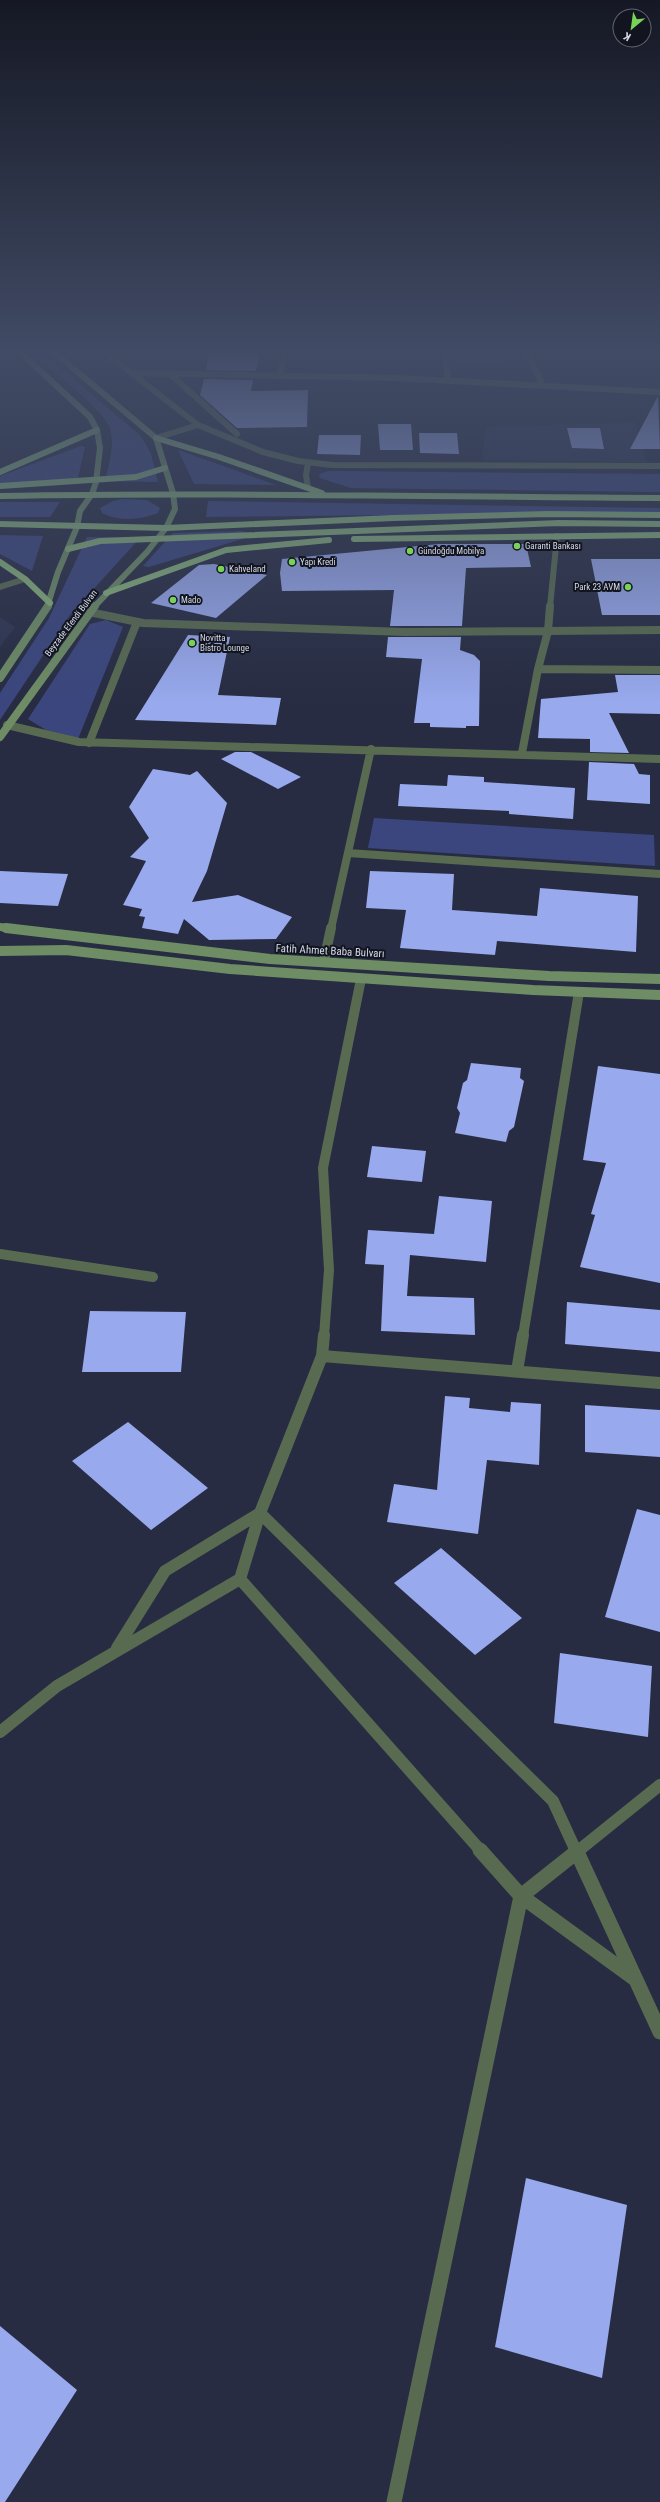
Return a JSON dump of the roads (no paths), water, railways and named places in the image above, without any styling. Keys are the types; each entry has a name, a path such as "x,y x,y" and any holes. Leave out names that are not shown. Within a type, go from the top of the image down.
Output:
{"highway":[{"path":"0,486 136,477 159,470"},
{"path":"255,470 332,497"},
{"path":"0,496 173,493 332,497 660,498"},
{"path":"0,524 166,528 394,518 549,514 660,515"},
{"path":"68,549 100,541 559,524 660,524"},
{"path":"106,593 226,550 328,540 660,535"},
{"path":"0,562 25,578 50,603"}],"main road":[{"path":"0,678 50,603 58,572 78,527 80,511 92,494 97,470"},
{"name":"Beyzade Efendi Bulvarı","path":"0,738 7,725 89,612 166,528 175,509 173,493 166,470"},
{"name":"Fatih Ahmet Baba Bulvarı","path":"0,927 270,959 324,961 549,976 660,979"},
{"path":"0,951 66,950 230,969 361,979 579,992 660,995"}],"street":[{"path":"307,470 308,488"},
{"path":"522,753 538,669 548,631 557,536"},
{"path":"0,587 25,578"},
{"path":"89,612 137,622 404,632 660,630"},
{"path":"89,743 137,622"},
{"path":"538,669 660,670"},
{"path":"7,725 89,743 522,753 660,759"},
{"path":"324,961 371,749"},
{"path":"348,853 660,874"},
{"path":"0,1732 57,1686 117,1649 240,1579 260,1513 322,1356 329,1270 323,1168 361,979"},
{"path":"517,1371 579,992"},
{"path":"0,1254 152,1277"},
{"path":"322,1356 660,1383"},
{"path":"117,1649 165,1571 260,1513"},
{"path":"260,1513 553,1801 660,2032"},
{"path":"240,1579 521,1896 636,1980"},
{"path":"394,2502 521,1896 660,1785"}],"place":[{"name":"Garanti Bankası","path":"517,546"},
{"name":"Gündoğdu Mobilya","path":"410,551"},
{"name":"Yapı Kredi","path":"292,562"},
{"name":"Kahveland","path":"221,569"},
{"name":"Park 23 AVM","path":"628,587"},
{"name":"Mado","path":"173,600"},
{"name":"Novitta Bistro Lounge","path":"192,643"}]}
